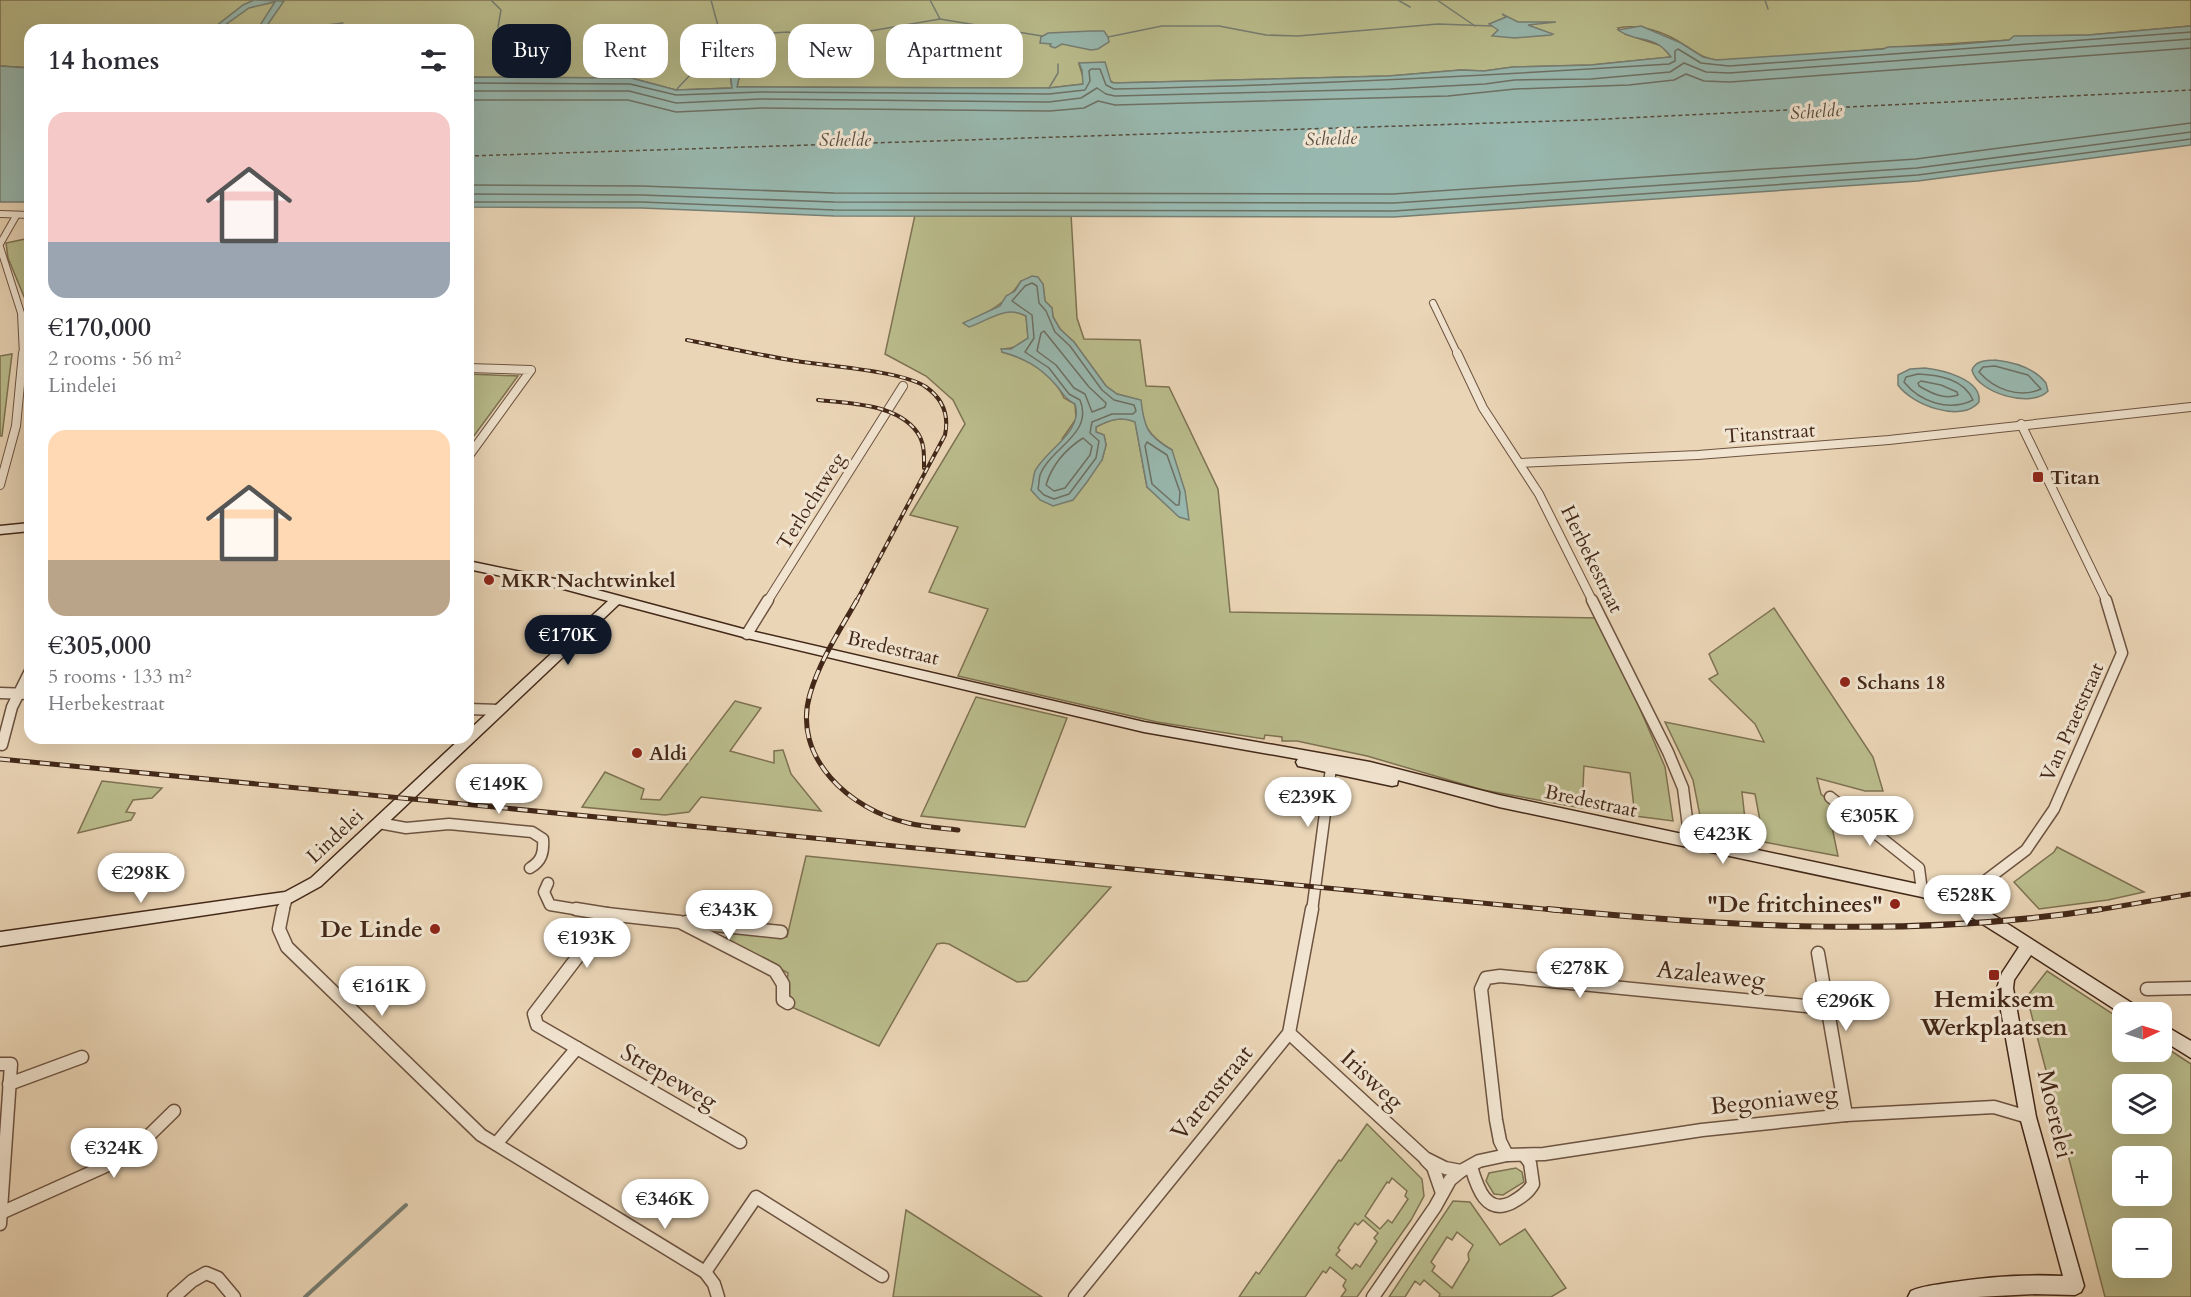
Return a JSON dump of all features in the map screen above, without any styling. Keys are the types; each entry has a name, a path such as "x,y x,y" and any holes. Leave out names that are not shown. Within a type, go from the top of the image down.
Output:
{"main road":[{"path":"0,530 24,528"},
{"name":"Bredestraat","path":"474,566 539,579 747,634 1199,740 1922,891 1955,901 2117,1002"},
{"name":"Lindelei","path":"474,734 617,599"},
{"name":"Bredestraat","path":"1161,730 1292,751 1370,767 1499,801"},
{"name":"Lindelei","path":"0,939 287,898 316,882 463,744"},
{"name":"Moerelei","path":"2029,945 2007,978 2005,988 2028,1117 2077,1291"},
{"path":"2172,1038 2191,1050"},
{"path":"1917,1297 1966,1288 2036,1283 2077,1291"}],"street":[{"path":"0,214 24,215"},
{"path":"0,485 6,472 14,438 24,337 21,314 4,275 0,246 16,216"},
{"name":"Herbekestraat","path":"1433,303 1483,408 1539,494 1677,772 1685,797 1690,842"},
{"path":"474,368 531,370 474,449"},
{"name":"Terlochtweg","path":"747,634 903,386"},
{"name":"Titanstraat","path":"1520,463 1799,448 1944,435 2021,424 2191,407"},
{"name":"Van Praetstraat","path":"1955,901 1973,885 1985,881 2026,850 2054,809 2122,653 2106,600 2021,424"},
{"path":"2,745 17,693 24,681"},
{"path":"0,693 24,694"},
{"path":"474,709 499,710"},
{"name":"Varenstraat","path":"1075,1297 1289,1033 1310,924 1331,768"},
{"path":"1830,796 1919,868 1922,891"},
{"path":"379,823 406,828 449,824 532,832 543,839 544,853 536,865 531,868"},
{"path":"548,883 544,892 550,905 607,914 781,932"},
{"path":"287,898 279,928 279,937 287,947 481,1135 705,1272 714,1284 718,1297"},
{"name":"Strepeweg","path":"607,914 595,934 534,1014 537,1025 740,1142"},
{"path":"680,922 775,971 783,984 783,1000 788,1002"},
{"path":"1818,953 1846,1115"},
{"name":"Azaleaweg","path":"1508,1155 1500,1141 1496,1120 1481,989 1486,978 1500,976 1826,1008"},
{"path":"2147,989 2191,988"},
{"name":"Irisweg","path":"1289,1033 1425,1158 1433,1167 1442,1192"},
{"path":"496,1144 577,1048"},
{"path":"9,1084 82,1057"},
{"path":"0,1064 11,1064 0,1224"},
{"name":"Begoniaweg","path":"1524,1155 1702,1130 1846,1115 1994,1107 2028,1117"},
{"path":"1,1213 128,1156 174,1111"},
{"path":"1373,1297 1435,1208 1450,1180 1466,1169 1487,1158 1524,1155 1530,1163 1533,1184 1528,1192 1507,1205 1498,1207 1487,1203 1466,1169"},
{"name":"Irisweg","path":"1425,1158 1446,1168 1466,1169"},
{"path":"705,1272 756,1197 882,1276"},
{"path":"174,1297 196,1278 208,1272 215,1274 234,1297"}],"green space":[{"path":"0,0 2191,0 2191,26 2089,35 2014,37 2009,40 1716,60 1700,55 1662,33 1645,28 1627,27 1618,28 1625,34 1662,46 1671,57 1591,65 1513,67 1484,71 1461,70 1389,76 1114,83 1079,64 1083,84 1049,88 737,87 739,78 776,78 776,24 680,24 680,78 731,78 732,88 676,90 631,78 668,78 668,24 583,24 583,78 571,78 571,24 492,24 492,77 474,77 474,24 24,24 24,68 0,66"},
{"path":"1071,214 1077,318 1084,339 1140,340 1146,386 1169,387 1218,489 1230,612 1601,618 1665,767 1673,821 1635,816 1630,773 1584,766 1582,808 1483,790 1367,756 1297,741 1282,741 1282,737 1265,735 1264,739 1157,722 958,676 988,609 929,592 958,527 910,515 965,424 953,400 926,376 885,354 915,215","holes":["1021,281 1043,284 1045,301 1052,308 1053,317 1060,329 1074,342 1106,386 1117,394 1140,400 1148,430 1157,440 1172,450 1160,497 1147,487 1135,421 1115,420 1096,427 1096,432 1104,435 1106,445 1102,460 1062,439 1076,419 1075,404 1064,398 1053,381 1038,368 1021,358 1002,352 1002,349 1016,346 1028,338 1026,316 1011,311 988,315 964,323 996,306 1010,295"]},
{"path":"24,239 24,297 8,258 6,243"},
{"path":"12,354 2,436 0,436 0,356"},
{"path":"474,374 518,376 474,436"},
{"path":"1774,608 1873,757 1883,791 1865,791 1817,778 1821,794 1870,835 1832,827 1838,856 1764,842 1755,794 1742,792 1747,838 1708,830 1701,821 1693,780 1665,722 1764,742 1755,724 1709,679 1718,674 1709,654"},
{"path":"976,697 1067,718 1025,827 921,816"},
{"path":"735,701 761,708 730,751 774,763 774,751 783,750 791,774 821,811 701,797 689,812 665,815 582,807 605,772 644,789 641,799 660,800"},
{"path":"102,781 162,788 152,798 133,800 126,812 135,813 131,820 78,833"},
{"path":"2057,847 2144,892 2108,900 2039,909 2014,882 2054,852"},
{"path":"806,856 1111,887 1027,981 1017,982 949,944 937,944 879,1046 785,1004 788,973 726,939 727,934 732,932 787,937"},
{"path":"2047,971 2112,1013 2112,1062 2172,1062 2172,1052 2191,1064 2191,1297 2105,1297 2030,1009 2029,994"},
{"path":"1367,1124 1422,1179 1424,1196 1411,1220 1357,1297 1341,1297 1346,1290 1343,1286 1346,1280 1330,1267 1326,1273 1323,1271 1305,1297 1239,1297 1256,1272 1259,1274 1339,1160 1341,1161","holes":["1392,1178 1407,1191 1405,1196 1408,1199 1392,1223 1388,1220 1380,1229 1365,1216","1363,1220 1378,1233 1374,1238 1377,1241 1360,1267 1356,1264 1352,1269 1336,1255 1340,1250 1338,1248 1355,1223 1358,1225"]},
{"path":"1516,1168 1522,1172 1524,1182 1503,1195 1494,1194 1486,1181 1489,1173"},
{"path":"1453,1201 1470,1202 1500,1245 1525,1229 1566,1288 1551,1297 1439,1297 1440,1294 1424,1280 1420,1285 1415,1281 1405,1297 1389,1297","holes":["1457,1232 1473,1245 1468,1254 1469,1260 1452,1288 1432,1271 1435,1266 1431,1262 1447,1237 1452,1240"]},
{"path":"906,1210 1042,1297 893,1297"}],"water":[{"path":"254,0 284,1 268,24 261,24 275,2 249,8 226,24 219,24 243,5"},
{"path":"1502,14 1518,22 1556,22 1528,25 1553,34 1515,38 1492,36 1498,30 1489,24 1506,17"},
{"name":"Schelde","path":"1641,26 1681,43 1703,57 1716,60 1888,47 1948,45 2009,40 2014,36 2089,35 2191,26 2191,145 1918,181 1394,217 834,216 642,208 474,207 474,77 631,78 676,90 732,88 731,78 739,78 737,87 1049,88 1083,84 1079,63 1105,62 1111,82 1114,83 1389,76 1461,70 1484,71 1513,67 1591,65 1671,57 1652,42 1618,30"},
{"path":"1104,31 1109,42 1098,49 1091,50 1062,44 1055,48 1050,46 1051,44 1040,43 1041,37 1048,33"},
{"path":"0,66 24,68 24,202 0,202"},
{"path":"1032,276 1038,277 1043,284 1045,301 1052,308 1053,317 1060,329 1074,342 1106,386 1117,394 1141,400 1148,430 1157,440 1172,450 1185,491 1189,520 1179,517 1147,487 1135,422 1125,419 1106,422 1096,427 1096,432 1104,435 1106,445 1102,460 1073,500 1053,506 1040,500 1031,490 1035,471 1040,463 1069,432 1074,423 1075,404 1037,368 1024,360 1002,352 1001,349 1011,349 1028,338 1026,316 1011,312 969,327 963,323 1000,306 1006,296 1015,291 1021,281"},
{"path":"1995,360 2016,364 2036,373 2046,383 2048,391 2030,399 2006,396 1984,386 1972,370 1979,363"},
{"path":"1925,368 1960,377 1968,382 1978,394 1979,402 1961,411 1949,411 1925,405 1914,399 1898,385 1898,375 1910,369"}],"waterway":[{"path":"491,0 501,10 499,24"},
{"path":"711,0 717,24"},
{"path":"930,0 940,19"},
{"path":"1398,0 1410,7"},
{"path":"1437,0 1474,25"},
{"path":"1765,0 1768,9"},
{"path":"776,33 788,32 801,36 847,35 940,19"},
{"path":"940,19 1042,36"},
{"path":"335,24 343,23"},
{"path":"1108,37 1162,26 1219,26 1266,35 1298,36 1438,24 1474,25"},
{"path":"1474,25 1492,26"},
{"path":"1049,88 1058,73 1058,64"},
{"path":"676,90 687,78"},
{"path":"305,1297 406,1205"}],"ferry route":[{"path":"474,156 1586,120 2191,90"}],"railway":[{"path":"687,340 782,359 900,377 926,387 941,402 946,421 945,435 856,602"},
{"path":"818,400 844,402 885,410 908,423 920,436 924,450 924,468"},
{"path":"857,600 825,657 810,694 806,717 809,739 818,760 830,778 866,806 908,823 958,830"},
{"path":"0,759 1564,911"},
{"path":"2092,911 2191,894"},
{"path":"1548,909 1686,921 1825,927 1964,924 2101,909"}],"place":[{"name":"Titan","path":"2038,477"},
{"name":"MKR Nachtwinkel","path":"489,580"},
{"name":"Schans 18","path":"1845,682"},
{"name":"Aldi","path":"637,753"},
{"name":"\"De fritchinees\"","path":"1895,904"},
{"name":"De Linde","path":"435,929"},
{"name":"Hemiksem Werkplaatsen","path":"1994,975"}]}
